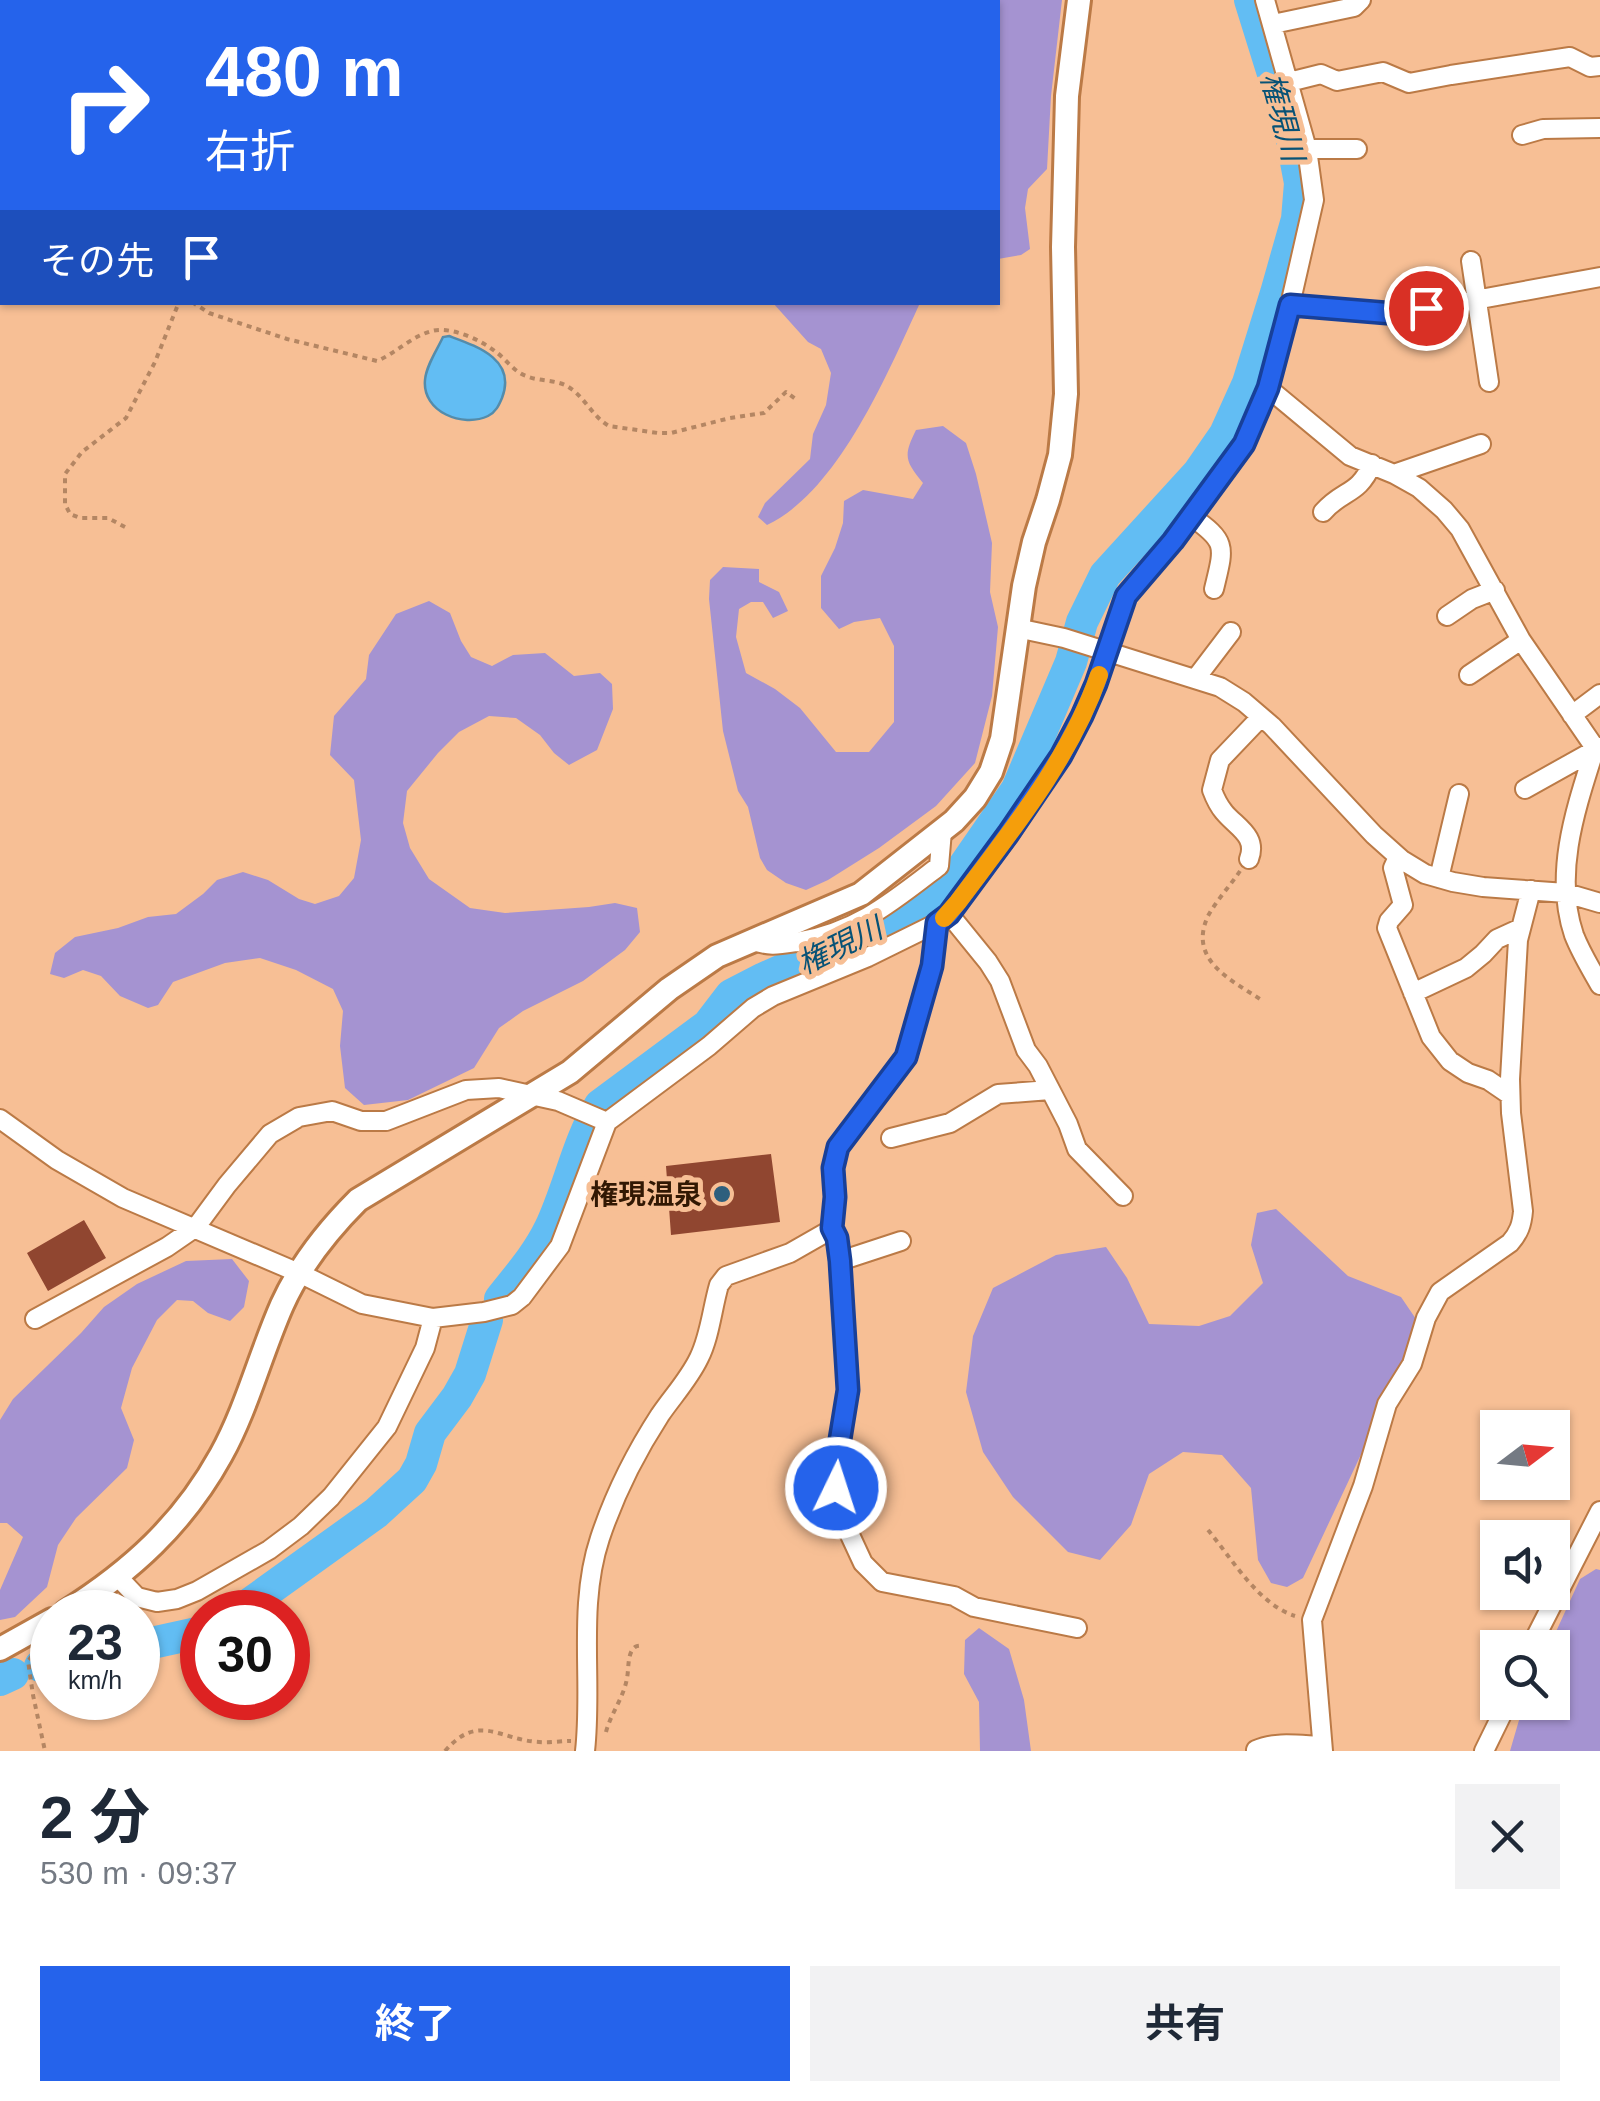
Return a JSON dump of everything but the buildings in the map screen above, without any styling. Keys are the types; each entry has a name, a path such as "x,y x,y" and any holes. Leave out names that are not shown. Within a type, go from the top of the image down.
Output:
{"street":[{"path":"99,1590 146,1554 205,1481 222,1453 282,1304 299,1272 332,1226 358,1200 570,1072 670,989 717,956 861,894 942,831 975,798 991,772 1002,739 1034,542 1060,455 1066,394 1063,248 1067,96 1079,0"},
{"path":"1077,1628 974,1607 954,1596 882,1582 863,1564 836,1488 835,1470 848,1390 840,1261 832,1228 833,1168 838,1147 906,1057 943,919 1018,822 1061,756 1082,716 1100,650 1126,596 1192,516 1244,444 1268,388 1314,200 1307,150 1266,0"},
{"path":"1273,24 1354,7 1361,0"},
{"path":"1289,82 1321,74 1337,81 1383,72 1409,83 1570,58 1600,66"},
{"path":"1522,135 1543,129 1600,128"},
{"path":"1307,150 1357,149"},
{"path":"1471,260 1489,382"},
{"path":"1290,305 1399,314 1600,277"},
{"path":"1268,388 1350,456 1419,488 1444,510 1460,529 1522,640 1597,747"},
{"path":"1394,474 1481,444"},
{"path":"1322,512 1365,480 1372,464"},
{"path":"1192,516 1214,532 1220,542 1221,583"},
{"path":"1447,616 1472,599 1495,590"},
{"path":"1017,628 1064,638 1220,687 1261,717 1374,835 1425,874 1483,888 1566,893 1600,903"},
{"path":"1196,678 1232,632"},
{"path":"1469,675 1522,640"},
{"path":"1572,714 1600,694"},
{"path":"1249,859 1251,842 1226,815 1212,790 1220,760 1261,717"},
{"path":"1525,789 1597,747"},
{"path":"1597,747 1572,822 1566,893 1573,931 1600,985"},
{"path":"1439,878 1459,794"},
{"path":"856,942 858,924 939,866 942,831"},
{"path":"1398,856 1394,868 1403,905 1387,928 1431,1037 1450,1061 1510,1095"},
{"path":"1256,1750 1276,1745 1322,1748 1312,1620 1363,1486 1387,1404 1412,1364 1440,1292 1510,1243 1522,1222 1510,1095 1518,940 1531,890"},
{"path":"0,1119 86,1178 362,1304 433,1318 484,1312 512,1305 522,1297 560,1246 598,1118 709,1046 753,1008 856,942 943,919"},
{"path":"943,919 988,962 1000,981 1026,1050 1068,1124 1077,1149 1124,1196"},
{"path":"1413,993 1466,968 1497,939 1521,928"},
{"path":"751,940 766,946 828,936 856,942"},
{"path":"35,1319 196,1227 270,1134 299,1117 332,1111 361,1120 386,1121 466,1090 499,1088 558,1101 598,1118"},
{"path":"892,1138 950,1123 998,1094 1050,1090"},
{"path":"592,1745 586,1643 589,1592 599,1540 639,1450 700,1358 719,1285 726,1276 790,1253 832,1228"},
{"path":"840,1261 901,1242"},
{"path":"118,1577 137,1597 157,1602 178,1599 269,1550 302,1526 331,1497 387,1426 425,1348 433,1318"},
{"path":"1539,1630 1600,1511"},
{"path":"0,1649 30,1632"},
{"path":"1484,1751 1499,1720"}],"path":[{"path":"125,526 108,518 70,514 65,504 65,474 82,452 126,418 156,362 178,305"},
{"path":"197,305 209,313 287,339 378,361 422,335 445,330 483,343 521,375 565,384 609,426 671,432 764,413 786,392 797,400"},
{"path":"1249,859 1208,916 1202,939 1208,960 1260,999"},
{"path":"1208,1530 1260,1595 1280,1611 1312,1620"},
{"path":"445,1751 458,1736 490,1730 538,1742 592,1745 627,1682 632,1650 643,1645"},
{"path":"38,1720 45,1751"}],"shaded area":[{"path":"1000,0 1062,0 1047,169 1028,189 1025,208 1030,249 1000,259"},
{"path":"775,305 919,305 877,395 839,458 793,509 767,525 758,517 765,503 810,459 813,434 826,405 831,373 821,349 808,342"},
{"path":"943,426 966,443 992,543 990,592 998,627 992,696 975,763 936,806 879,848 806,890 767,870 760,858 748,807 738,791 723,731 710,580 723,567 759,569 759,582 779,592 788,611 773,618 763,602 751,602 739,609 736,637 746,673 800,708 836,752 869,752 894,722 894,646 880,618 839,629 821,608 821,576 843,523 844,501 863,490 913,499 923,483 908,458 912,439 916,430"},
{"path":"429,601 450,613 471,657 492,666 513,655 545,653 574,676 600,673 612,684 613,709 597,750 569,765 540,735 516,718 489,716 459,732 407,791 403,823 410,848 429,879 470,908 505,913 615,903 637,908 640,932 625,950 583,981 523,1011 499,1028 474,1068 408,1100 364,1105 345,1088 340,1046 343,1011 333,989 296,970 260,958 225,963 173,982 158,1005 148,1008 120,996 101,976 83,970 64,978 50,974 55,953 75,937 148,917 176,914 217,880 243,872 315,904 339,896 354,878 361,840 354,780 330,755 334,716 366,679 369,655 396,614"},
{"path":"1276,1209 1348,1276 1401,1297 1418,1322 1416,1353 1387,1399 1303,1578 1287,1587 1271,1583 1258,1560 1251,1488 1222,1455 1183,1452 1149,1474 1131,1525 1100,1560 1068,1552 1013,1497 983,1452 966,1392 973,1336 993,1288 1056,1255 1106,1247 1127,1278 1149,1324 1199,1326 1230,1316 1263,1283 1251,1245 1257,1213"},
{"path":"232,1259 249,1281 244,1307 230,1321 208,1313 193,1301 177,1300 157,1320 132,1368 121,1408 134,1440 127,1468 76,1518 58,1545 47,1587 30,1590 30,1603 15,1617 0,1620 0,1590 23,1537 7,1523 0,1523 0,1420 13,1399 104,1307 137,1284 186,1261"},
{"path":"1600,1570 1600,1751 1510,1751 1519,1720 1570,1720 1570,1630 1557,1630 1566,1610 1570,1610 1580,1579"},
{"path":"979,1628 1009,1649 1024,1700 1031,1751 980,1751 979,1702 964,1674 965,1640"}],"water":[{"path":"449,336 491,356 504,373 502,398 488,416 456,418 430,401 426,391 427,369 443,337"}],"waterway":[{"name":"権現川","path":"500,1299 550,1228 600,1105 708,1025 731,995 800,962 846,950 875,935 945,887 961,870 1017,789 1071,662 1082,622 1105,575 1198,473 1225,434 1248,383 1276,293 1297,219 1300,183 1289,125 1250,0"},
{"name":"権現川","path":"269,1590 376,1513 412,1480 430,1433 470,1374 487,1320"},
{"name":"権現川","path":"160,1641 180,1637"},
{"name":"権現川","path":"0,1680 13,1674"}],"slow traffic":[{"path":"944,918 1061,756 1099,675"}],"place":[{"name":"権現温泉","path":"722,1194"}],"route":[{"path":"836,1488 835,1470 848,1390 840,1261 832,1228 833,1168 838,1147 906,1057 932,966 937,923 949,914 1061,756 1096,684 1126,596 1173,541 1244,444 1268,388 1290,305 1399,314 1426,308"}]}
